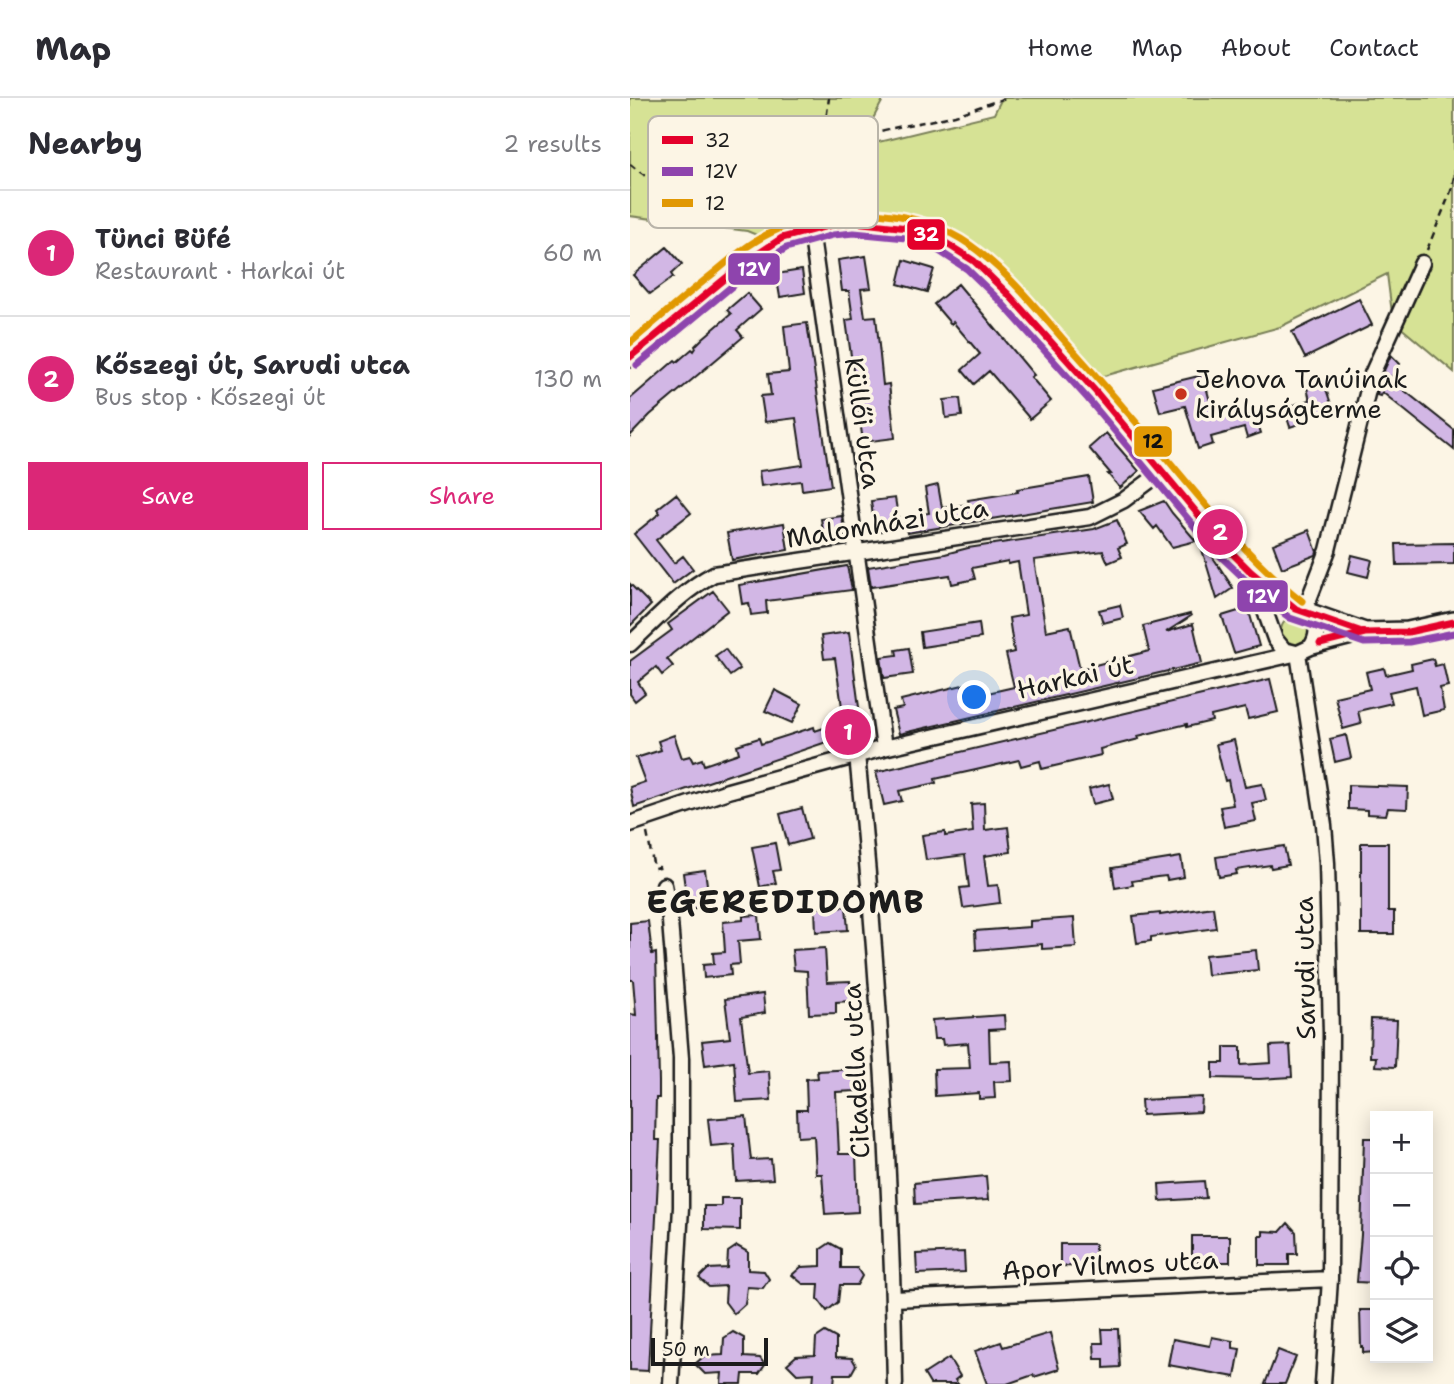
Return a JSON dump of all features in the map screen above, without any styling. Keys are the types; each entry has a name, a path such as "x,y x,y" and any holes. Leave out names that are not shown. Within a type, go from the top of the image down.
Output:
{"main road":[{"path":"878,225 908,228 940,240 974,261 1032,320 1222,543 1251,572 1303,612 1365,633"},
{"path":"630,357 710,289 764,248 782,239 822,228"},
{"name":"Harkai út","path":"1365,633 1408,632 1454,622"}],"street":[{"name":"Küllői utca","path":"811,230 884,748"},
{"path":"1303,612 1328,550 1372,374 1422,263"},
{"name":"Malomházi utca","path":"630,644 698,582 714,574 1090,517 1124,500 1163,471"},
{"path":"1251,572 1273,632 1279,646 1284,650 1304,650 1317,634 1314,620 1303,612 1282,613 1273,632"},
{"name":"Harkai út","path":"630,824 727,791 857,755 1304,650 1365,633"},
{"name":"Sarudi utca","path":"1304,650 1327,863 1331,1034 1330,1279 1323,1384"},
{"name":"Citadella utca","path":"857,755 874,954 894,1299 895,1384"},
{"path":"664,885 670,909 681,1058 681,1207 671,1384"},
{"name":"Apor Vilmos utca","path":"894,1299 1330,1279"}],"path":[{"path":"827,116 829,98"},
{"path":"878,132 953,115 1006,98"},
{"path":"630,164 648,177"},
{"path":"1422,263 1454,177"},
{"path":"648,837 653,867"}],"green space":[{"path":"630,98 884,98 874,116 648,116 648,218 630,216"},
{"path":"1002,98 1454,98 1454,372 1393,321 1387,274 1280,327 1093,379 995,272 963,243 932,225 878,213 878,142 994,114"},
{"path":"724,228 787,228 764,238 747,231"},
{"path":"1295,617 1305,621 1309,631 1305,641 1295,645 1285,641 1281,631 1285,621"}],"building":[{"path":"667,247 682,264 671,274 673,277 650,294 633,275"},
{"path":"866,256 871,288 861,289 865,317 876,316 883,385 889,384 895,438 863,442 846,320 853,319 849,291 842,291 838,260"},
{"path":"904,260 934,269 927,292 898,284"},
{"path":"802,270 805,293 780,297 776,274"},
{"path":"958,284 1034,375 1031,377 1051,401 1030,419 989,371 974,384 962,370 980,354 934,304"},
{"path":"747,293 761,309 737,330 743,337 650,415 630,436 630,399 675,360 677,362 692,349 694,351 703,338 731,314 727,310"},
{"path":"1359,299 1372,325 1305,358 1292,332"},
{"path":"807,323 831,486 802,490 801,481 761,486 759,471 803,465 796,418 765,422 761,396 771,395 768,374 789,372 784,326"},
{"path":"1391,355 1400,364 1390,379 1454,430 1454,450 1382,392 1380,396 1377,395 1381,377"},
{"path":"1203,375 1213,413 1227,409 1230,419 1254,412 1261,433 1247,438 1244,428 1211,437 1213,444 1198,449 1185,406 1160,412 1153,387"},
{"path":"1324,383 1333,410 1309,416 1311,420 1290,427 1284,408 1310,400 1307,388"},
{"path":"960,398 962,416 946,418 944,400"},
{"path":"1106,433 1139,471 1120,488 1089,448"},
{"path":"1089,477 1093,502 907,533 904,517 929,513 925,488 938,485 942,508 969,504 968,500 1018,492 1017,489"},
{"path":"676,494 691,513 656,540 674,563 683,556 693,569 673,584 634,534 660,513 657,509"},
{"path":"895,498 900,528 875,532 871,501"},
{"path":"1164,501 1196,541 1172,547 1157,526 1154,529 1139,511"},
{"path":"842,516 845,539 825,542 821,519"},
{"path":"1117,520 1127,544 1118,548 1122,557 1108,563 1103,551 1034,560 1046,631 1070,626 1080,669 1149,651 1143,626 1190,614 1191,616 1166,632 1193,624 1202,663 899,734 893,710 903,708 901,700 967,684 970,697 1014,687 1006,654 1014,652 1009,618 1026,615 1018,562 1008,564 1008,561 972,568 975,579 952,584 950,575 871,587 868,567 968,548 1094,529"},
{"path":"784,523 788,550 732,560 727,533"},
{"path":"1309,530 1316,555 1282,568 1273,544"},
{"path":"1203,542 1233,588 1217,599 1200,543"},
{"path":"1454,543 1454,564 1397,565 1396,544"},
{"path":"1352,555 1372,560 1368,577 1348,572"},
{"path":"847,566 852,590 766,601 767,613 751,615 749,603 742,604 739,585"},
{"path":"630,584 651,605 630,626"},
{"path":"713,591 728,610 672,654 667,659 673,666 662,675 656,667 638,682 645,693 635,701 630,694 630,661 672,630 668,624"},
{"path":"1120,605 1123,618 1103,623 1099,610"},
{"path":"1248,608 1259,646 1234,653 1222,616"},
{"path":"979,623 981,638 922,647 920,632"},
{"path":"849,632 862,730 634,807 630,787 645,782 636,758 661,750 658,741 674,735 682,758 690,756 693,762 702,759 704,765 739,753 737,745 759,738 761,744 814,727 815,731 844,721 835,658 824,659 821,636"},
{"path":"909,648 913,674 884,678 881,657 897,655 896,650"},
{"path":"725,649 740,669 730,676 715,656"},
{"path":"1433,659 1435,666 1443,664 1448,686 1440,688 1444,710 1422,715 1416,686 1389,692 1392,703 1358,711 1361,724 1343,729 1335,697 1370,689 1366,672 1384,668 1386,675 1412,669 1411,664"},
{"path":"1270,679 1278,712 1248,719 1245,708 1211,716 1212,721 1138,736 1139,739 1100,749 1101,755 1042,769 1040,761 1021,766 1019,760 935,779 936,783 899,791 902,801 884,805 876,772"},
{"path":"775,690 802,704 792,723 765,711"},
{"path":"1346,735 1351,758 1335,762 1330,739"},
{"path":"1234,740 1245,787 1262,784 1266,800 1252,803 1256,821 1224,827 1220,807 1233,805 1216,744"},
{"path":"1109,784 1113,799 1093,804 1089,789"},
{"path":"1348,785 1408,787 1407,809 1388,808 1386,815 1348,809"},
{"path":"984,803 985,830 1008,827 1011,852 984,856 988,886 998,885 1000,903 963,908 960,888 969,887 965,855 926,860 922,835 945,832 945,836 973,832 971,804"},
{"path":"802,808 810,839 788,845 780,814"},
{"path":"775,843 780,870 773,871 776,883 760,887 752,847"},
{"path":"1361,843 1388,843 1388,911 1394,911 1394,934 1361,934"},
{"path":"1284,846 1288,865 1236,870 1237,874 1219,877 1216,857"},
{"path":"1181,857 1184,877 1167,880 1166,876 1157,877 1132,881 1133,885 1115,888 1112,868"},
{"path":"705,870 710,906 688,909 683,873"},
{"path":"846,906 848,930 816,932 815,908"},
{"path":"1213,907 1216,928 1151,937 1151,941 1137,943 1133,916"},
{"path":"759,915 761,939 738,941 740,964 730,965 731,975 704,978 703,965 714,964 713,953 725,952 723,922"},
{"path":"1074,918 1076,947 1042,949 1042,944 976,950 975,931 1030,927 1030,921"},
{"path":"648,921 652,954 656,953 659,1098 656,1098 655,1140 660,1140 648,1371 630,1370 630,1014 636,1015 633,980 630,980 630,923"},
{"path":"825,948 827,982 850,981 851,1001 836,1002 836,1013 809,1014 807,971 794,970 792,950"},
{"path":"1256,950 1258,970 1207,975 1205,955"},
{"path":"763,994 765,1013 741,1017 748,1073 769,1071 771,1100 737,1102 734,1061 705,1065 702,1041 730,1038 725,999"},
{"path":"1004,1015 1005,1029 989,1030 990,1062 1011,1061 1012,1081 994,1082 995,1098 979,1099 979,1093 935,1096 934,1069 970,1068 968,1043 943,1045 942,1039 934,1039 932,1020"},
{"path":"1371,1019 1397,1020 1395,1067 1375,1066 1376,1057 1370,1057"},
{"path":"1290,1045 1292,1077 1213,1078 1213,1063 1224,1063 1224,1047 1241,1047 1241,1065 1271,1063 1270,1046"},
{"path":"855,1069 856,1091 836,1092 839,1154 856,1154 858,1212 825,1214 822,1174 816,1174 814,1136 798,1137 797,1110 807,1110 806,1079 818,1078 817,1071"},
{"path":"1202,1097 1201,1112 1142,1115 1141,1100"},
{"path":"746,1116 751,1160 771,1159 773,1179 736,1181 734,1144 711,1146 708,1119"},
{"path":"1364,1138 1370,1138 1370,1283 1357,1282"},
{"path":"986,1176 988,1200 915,1204 914,1183"},
{"path":"1204,1181 1206,1198 1160,1201 1159,1184"},
{"path":"721,1198 740,1198 740,1230 704,1229 704,1206 721,1206"},
{"path":"1288,1223 1296,1232 1297,1254 1289,1254 1289,1265 1259,1265 1259,1236 1263,1236 1263,1231 1280,1232"},
{"path":"1192,1236 1230,1236 1230,1262 1192,1262"},
{"path":"830,1243 841,1249 841,1268 857,1268 862,1276 857,1285 840,1285 838,1302 827,1311 818,1299 819,1284 803,1284 792,1275 801,1267 821,1266 821,1249"},
{"path":"1060,1244 1095,1244 1095,1267 1060,1266"},
{"path":"737,1246 748,1252 748,1270 764,1271 769,1279 763,1288 747,1287 745,1304 734,1314 725,1302 726,1286 709,1287 699,1278 708,1269 727,1268 728,1252"},
{"path":"964,1252 965,1272 917,1274 916,1254"},
{"path":"1360,1310 1370,1310 1370,1352 1363,1353"},
{"path":"1102,1329 1118,1329 1120,1367 1104,1368 1104,1359 1095,1359 1094,1343 1103,1343"},
{"path":"733,1332 744,1338 744,1357 760,1358 765,1365 759,1374 743,1374 742,1384 721,1384 722,1373 705,1374 695,1364 704,1356 723,1355 724,1338"},
{"path":"825,1332 836,1338 836,1357 852,1358 856,1365 851,1374 835,1374 834,1384 813,1384 814,1373 797,1374 787,1364 796,1356 815,1355 816,1338"},
{"path":"1050,1333 1059,1369 1007,1384 987,1384 975,1351 1001,1342 1003,1347"},
{"path":"1212,1337 1233,1341 1233,1348 1240,1349 1235,1377 1168,1365 1173,1339 1210,1346"},
{"path":"1278,1350 1296,1357 1285,1384 1265,1384"},
{"path":"949,1358 960,1376 955,1380 958,1384 930,1384 924,1374"}],"transit line":[{"name":"12","path":"878,214 916,220 939,228 961,239 989,260 1015,285 1235,537 1302,601"},
{"name":"32","path":"878,225 908,228 941,240 974,261 1008,294 1096,392 1222,543 1251,572 1296,609 1365,633"},
{"name":"12","path":"630,343 742,250 782,228"},
{"name":"32","path":"630,357 743,264 782,238 820,228"},
{"name":"12V","path":"637,365 749,272 786,248 833,235 854,233 906,238 936,249 967,269 1000,301 1088,399 1214,550 1271,604 1290,618 1364,643 1409,642 1454,633"},
{"name":"32","path":"1320,644 1365,633 1408,632 1454,622"}],"place":[{"name":"Jehova Tanúinak királyságterme","path":"1181,394"},
{"name":"Kőszegi út, Sarudi utca","path":"1220,532"},
{"name":"Tünci Büfé","path":"848,732"}],"district":[{"name":"EGEREDIDOMB","path":"786,901"}]}
